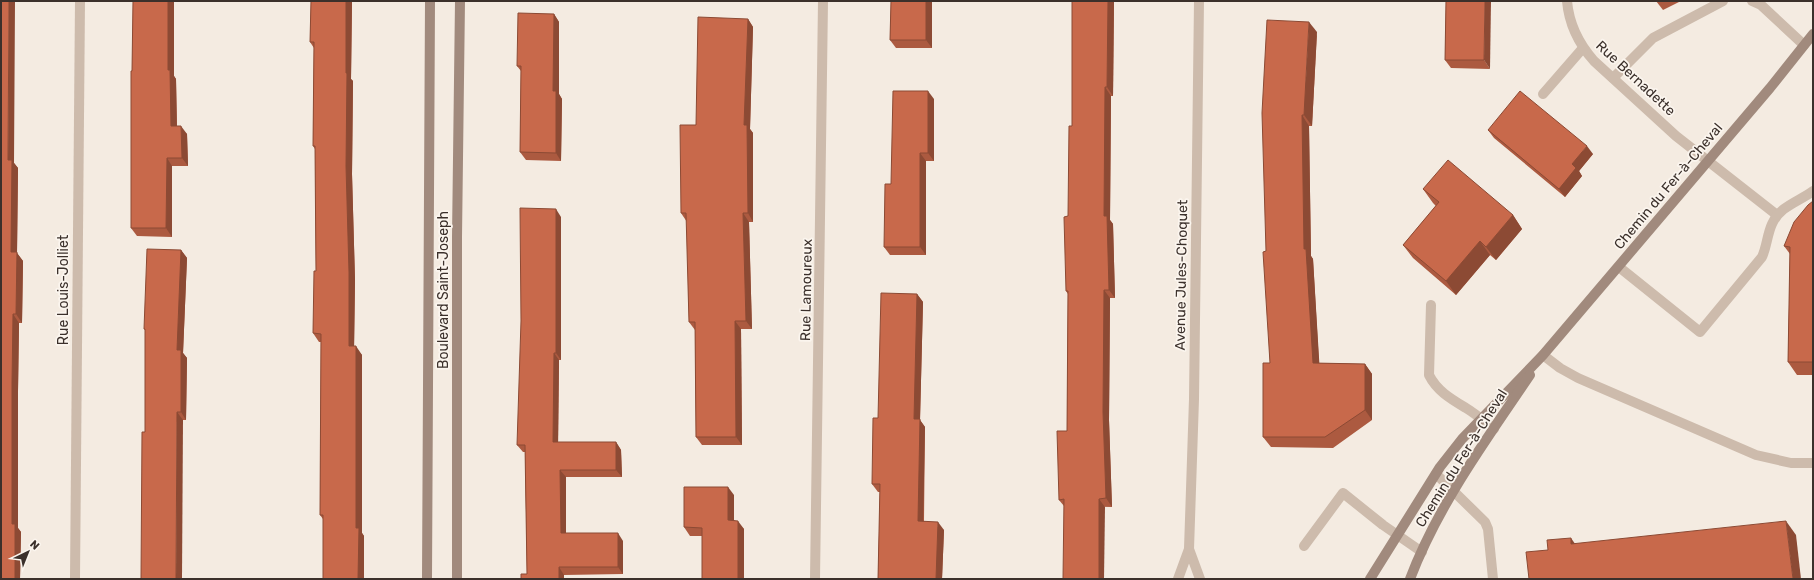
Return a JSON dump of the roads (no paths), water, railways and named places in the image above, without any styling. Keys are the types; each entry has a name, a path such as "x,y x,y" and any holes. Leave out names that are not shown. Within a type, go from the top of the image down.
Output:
{"street":[{"name":"Rue Louis-Jolliet","path":"75,579 80,1"},
{"name":"Boulevard Saint-Joseph","path":"427,579 430,1"},
{"name":"Boulevard Saint-Joseph","path":"457,579 457,253 460,1"},
{"name":"Rue Lamoureux","path":"815,579 823,1"},
{"name":"Avenue Jules-Choquet","path":"1178,579 1189,549 1194,399 1199,1"},
{"name":"Rue Bernadette","path":"1567,1 1568,15 1572,26 1583,48 1594,61 1708,161 1777,215"},
{"path":"1613,78 1653,38 1722,1"},
{"path":"1752,1 1761,5 1804,45"},
{"name":"Chemin du Fer-à-Cheval","path":"1370,579 1436,474 1481,418 1543,355 1619,267 1813,34"},
{"path":"1543,94 1583,48"},
{"path":"1619,267 1700,332 1762,257 1767,247 1772,225 1777,215 1788,206 1813,192"},
{"path":"1431,305 1429,375 1433,383 1453,402 1467,408 1494,429"},
{"path":"1543,355 1560,368 1578,378 1756,455 1792,463 1813,463"},
{"name":"Chemin du Fer-à-Cheval","path":"1410,579 1422,552 1454,491 1543,355"},
{"path":"1436,474 1485,522 1488,529 1493,579"},
{"path":"1304,546 1343,493 1398,536 1422,552"},
{"name":"Avenue Jules-Choquet","path":"1189,549 1200,579"}]}
